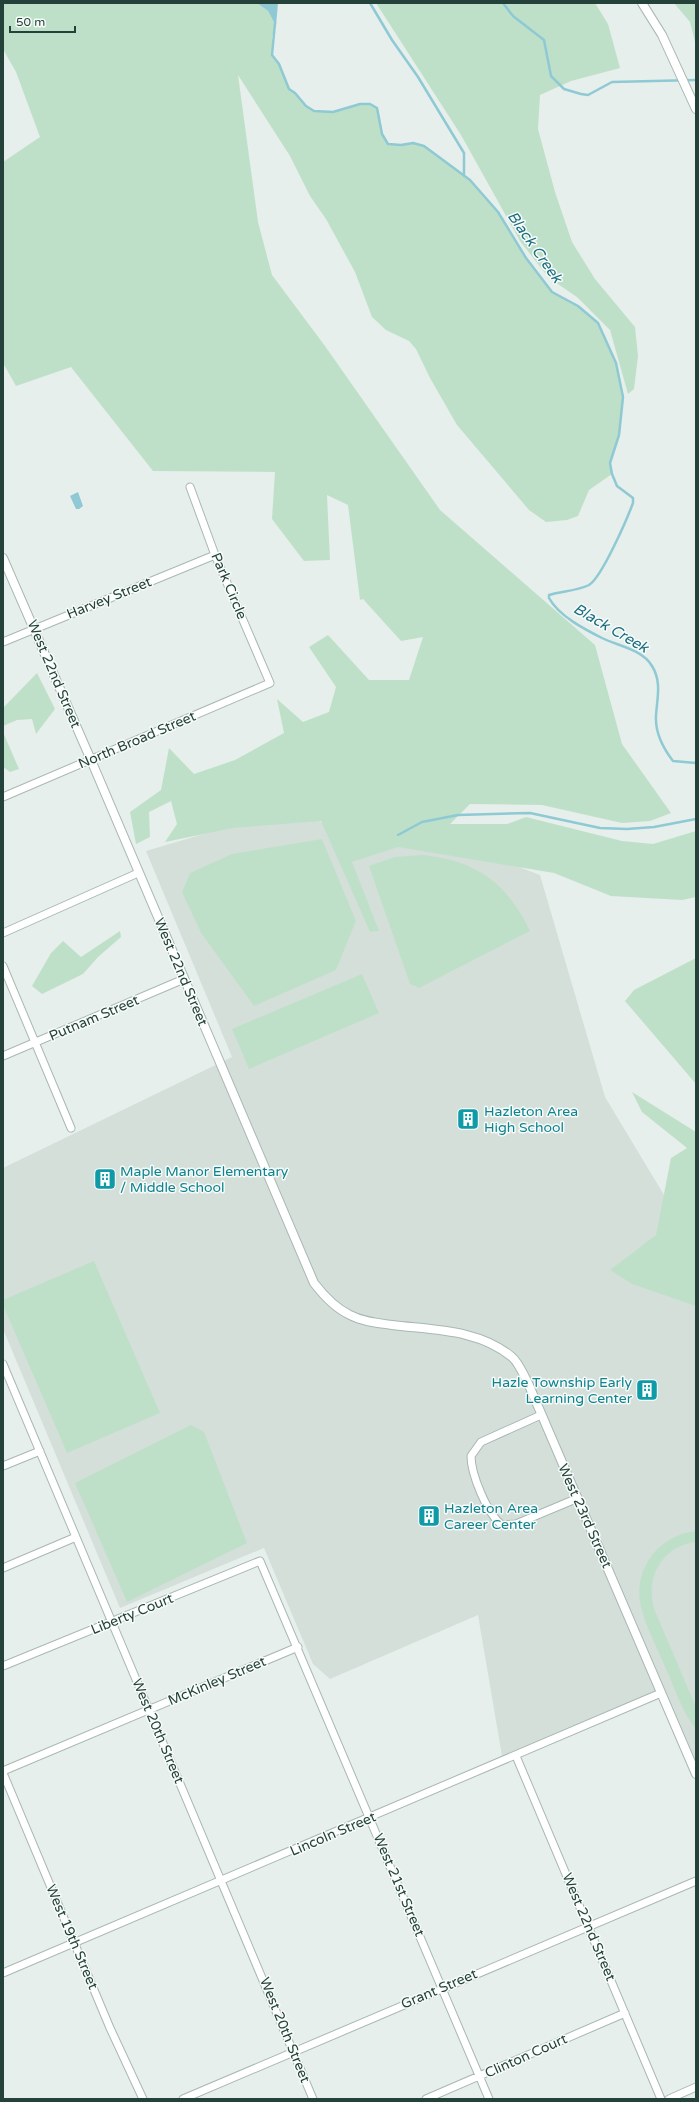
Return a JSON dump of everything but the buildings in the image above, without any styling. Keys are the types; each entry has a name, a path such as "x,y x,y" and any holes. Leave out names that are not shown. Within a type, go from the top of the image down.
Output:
{"street":[{"path":"642,3 662,35 696,108"},
{"name":"Park Circle","path":"190,487 215,555 270,683"},
{"name":"Harvey Street","path":"3,642 215,555"},
{"name":"West 22nd Street","path":"3,558 35,629 314,1284 337,1307 351,1316 373,1322 413,1328"},
{"name":"North Broad Street","path":"3,797 270,683"},
{"path":"3,933 138,873"},
{"path":"3,966 71,1128"},
{"name":"Putnam Street","path":"3,1056 184,979"},
{"name":"West 23rd Street","path":"413,1328 451,1332 475,1338 494,1345 513,1358 528,1382 696,1774"},
{"name":"West 20th Street","path":"3,1365 113,1622 313,2099"},
{"path":"541,1415 481,1442 471,1456 474,1473 488,1507 494,1520 502,1525 516,1524 578,1498"},
{"path":"3,1466 40,1451"},
{"path":"3,1568 76,1537"},
{"name":"Liberty Court","path":"3,1666 113,1622 260,1560"},
{"name":"West 21st Street","path":"260,1560 443,1987 489,2099"},
{"name":"McKinley Street","path":"3,1772 298,1647"},
{"name":"Lincoln Street","path":"3,1973 661,1693"},
{"name":"West 22nd Street","path":"516,1756 626,2013 661,2099"},
{"name":"West 19th Street","path":"3,1772 110,2028 143,2099"},
{"name":"Grant Street","path":"183,2099 588,1925 696,1881"},
{"name":"Clinton Court","path":"426,2099 626,2013"},
{"path":"669,2099 696,2087"}],"shaded area":[{"path":"291,808 349,835 440,837 540,875 605,1097 696,1248 696,1774 661,1693 503,1762 478,1615 330,1679 313,1664 264,1548 120,1608 3,1329 3,1168 232,1057 146,851"}],"green space":[{"path":"3,3 257,3 268,11 276,26 272,37 272,55 279,64 289,89 295,93 306,106 314,111 333,112 360,104 370,104 377,108 382,134 388,144 401,145 413,143 424,146 470,180 498,212 526,258 552,292 578,306 598,323 616,363 623,397 619,435 610,463 612,474 589,490 578,516 567,520 546,522 529,510 457,425 430,378 416,349 409,341 386,330 372,317 355,272 326,219 310,196 290,156 238,75 258,222 272,275 325,346 440,510 595,645 622,744 671,813 650,821 622,823 542,805 470,804 450,824 507,824 526,817 622,841 653,844 696,831 696,897 682,900 611,896 554,873 398,847 352,862 379,931 370,932 321,821 233,828 165,842 177,824 171,801 149,812 150,837 136,844 130,812 161,790 169,748 194,774 235,760 284,733 277,699 303,722 329,712 336,687 309,647 328,635 369,680 409,680 423,637 401,641 363,599 360,600 348,505 327,495 330,560 304,561 272,519 275,472 153,471 71,367 16,386 3,363 3,162 40,137 16,72 3,49"},
{"path":"376,3 595,3 608,24 620,68 571,81 540,95 538,129 555,192 572,242 595,279 635,327 638,356 634,389 628,394 610,330 577,297 549,278 520,241 461,135"},
{"path":"674,3 696,3 696,46 690,22"},
{"path":"37,673 55,709 36,734 32,719 17,720 3,726 3,708"},
{"path":"3,732 19,769 10,772 3,767"},
{"path":"322,839 356,921 336,970 254,1006 201,933 182,892 190,873 232,854"},
{"path":"421,855 457,862 473,868 487,876 499,886 510,899 521,914 530,931 419,988 410,984 369,866 395,857"},
{"path":"120,931 121,937 98,957 83,974 42,994 32,986 51,953 63,941 81,957"},
{"path":"696,958 696,1084 625,1001 634,990"},
{"path":"362,974 379,1013 249,1069 232,1029"},
{"path":"632,1092 696,1132 696,1306 632,1284 610,1270 656,1235 671,1158 687,1148 642,1112"},
{"path":"94,1261 160,1413 67,1453 3,1305 3,1300"},
{"path":"191,1425 204,1432 247,1543 127,1602 75,1483"},
{"path":"696,1531 696,1542 673,1550 658,1566 652,1588 652,1599 655,1611 696,1707 696,1729 683,1708 649,1631 643,1615 639,1593 645,1567 651,1556 671,1539"}],"water":[{"path":"257,3 278,3 276,26 268,11"},
{"path":"78,492 83,506 76,509 70,496"}],"waterway":[{"name":"Black Creek","path":"370,3 392,40 418,77 464,153 464,176"},
{"path":"503,3 513,16 544,40 551,76 564,89 588,95 612,82 696,80"},
{"name":"Black Creek","path":"275,23 272,55 279,64 289,89 295,93 306,106 314,111 333,112 360,104 370,104 377,108 382,134 388,144 401,145 413,143 424,146 470,180 498,212 526,258 552,292 578,306 598,323 616,363 623,397 619,435 610,463 612,474 617,486 633,498 633,503 614,547 601,571 594,580 589,585 574,590 549,595 549,598 559,611 580,626 608,641 636,652 648,660 657,678 658,690 656,722 658,734 663,746 673,761 696,763"},
{"path":"398,835 422,822 458,815 530,813 600,828 627,829 654,827 696,819"}],"place":[{"name":"Hazleton Area High School","path":"468,1119"},
{"name":"Maple Manor Elementary / Middle School","path":"105,1179"},
{"name":"Hazle Township Early Learning Center","path":"647,1390"},
{"name":"Hazleton Area Career Center","path":"429,1516"}]}
